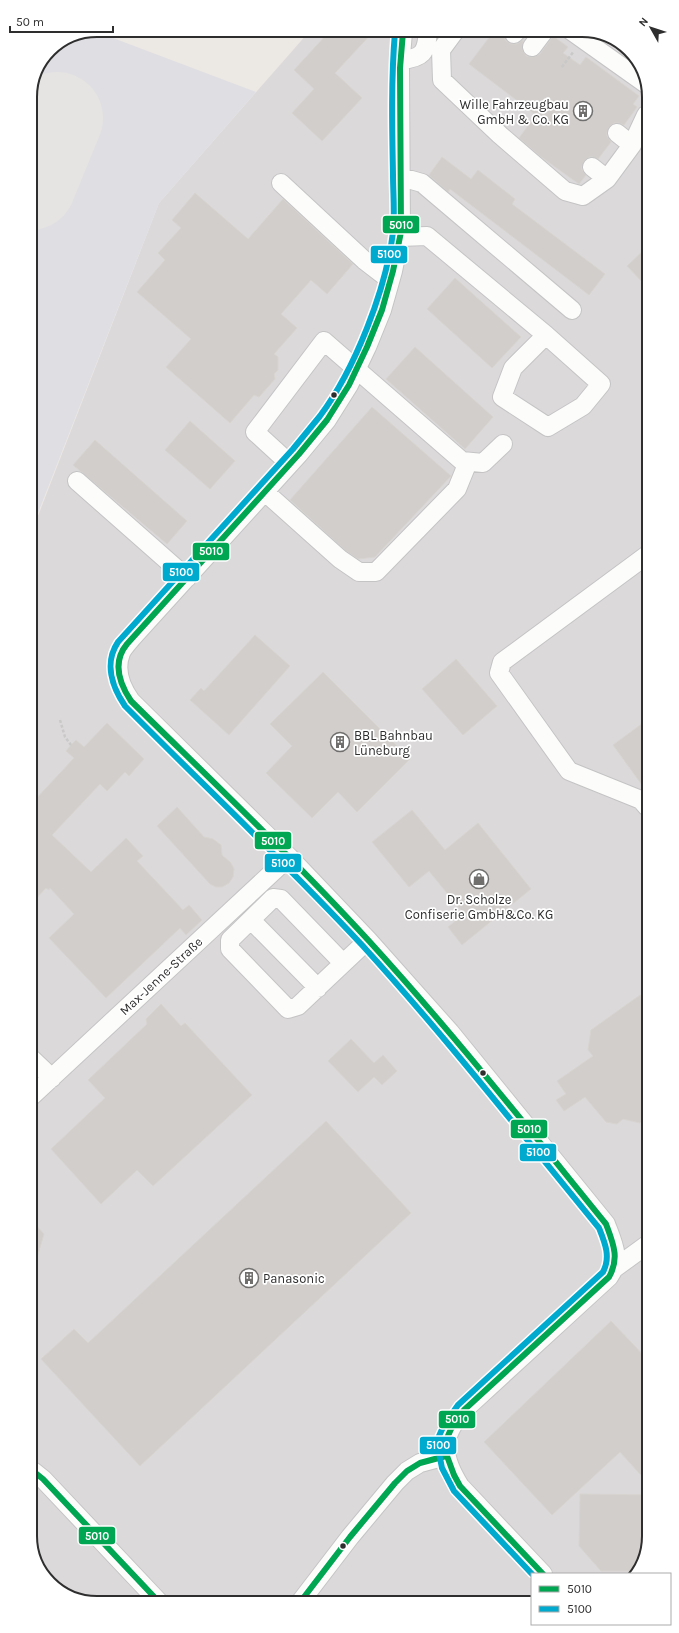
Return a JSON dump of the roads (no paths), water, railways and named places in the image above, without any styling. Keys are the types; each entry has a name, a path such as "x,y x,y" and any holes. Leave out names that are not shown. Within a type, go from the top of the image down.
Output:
{"street":[{"path":"403,37 401,60 400,237 382,310 367,347 349,385 327,420 265,492 132,638 121,653 118,670 121,686 131,701 289,858 368,940 450,1032 606,1224 615,1247 615,1268"},
{"path":"401,60 415,58 422,54 427,43 428,37"},
{"path":"451,37 442,50 442,80 500,135 565,191 583,196 607,179 632,145 642,124"},
{"path":"580,37 639,79"},
{"path":"617,134 632,145"},
{"path":"592,167 607,179"},
{"path":"401,177 422,183 572,310"},
{"path":"282,183 364,260 390,280"},
{"path":"400,237 426,236 546,335 601,384 583,406 548,427 502,397 513,368 546,335"},
{"path":"290,464 255,432 324,341 462,461 482,463 503,444"},
{"path":"265,492 340,559 359,572 376,572 457,489 468,462"},
{"path":"77,481 187,578"},
{"path":"642,559 502,662 499,673 568,771 642,801"},
{"name":"Max-Jenne-Straße","path":"37,1092 289,858"},
{"path":"343,963 281,899 273,898 230,940 230,948 288,1009 298,1006 368,940"},
{"path":"251,920 318,988"},
{"path":"37,1064 52,1078"},
{"path":"542,1573 460,1486 451,1472 446,1456 448,1434 464,1410 609,1278 615,1268 642,1248"},
{"path":"306,1596 350,1537 395,1483 408,1471 420,1464 446,1456"},
{"path":"37,1474 153,1596"}],"place":[{"name":"Wille Fahrzeugbau GmbH & Co. KG","path":"583,111"},
{"name":"BBL Bahnbau Lüneburg","path":"340,742"},
{"name":"Dr. Scholze Confiserie GmbH&Co. KG","path":"479,879"},
{"name":"Panasonic","path":"249,1278"}]}
